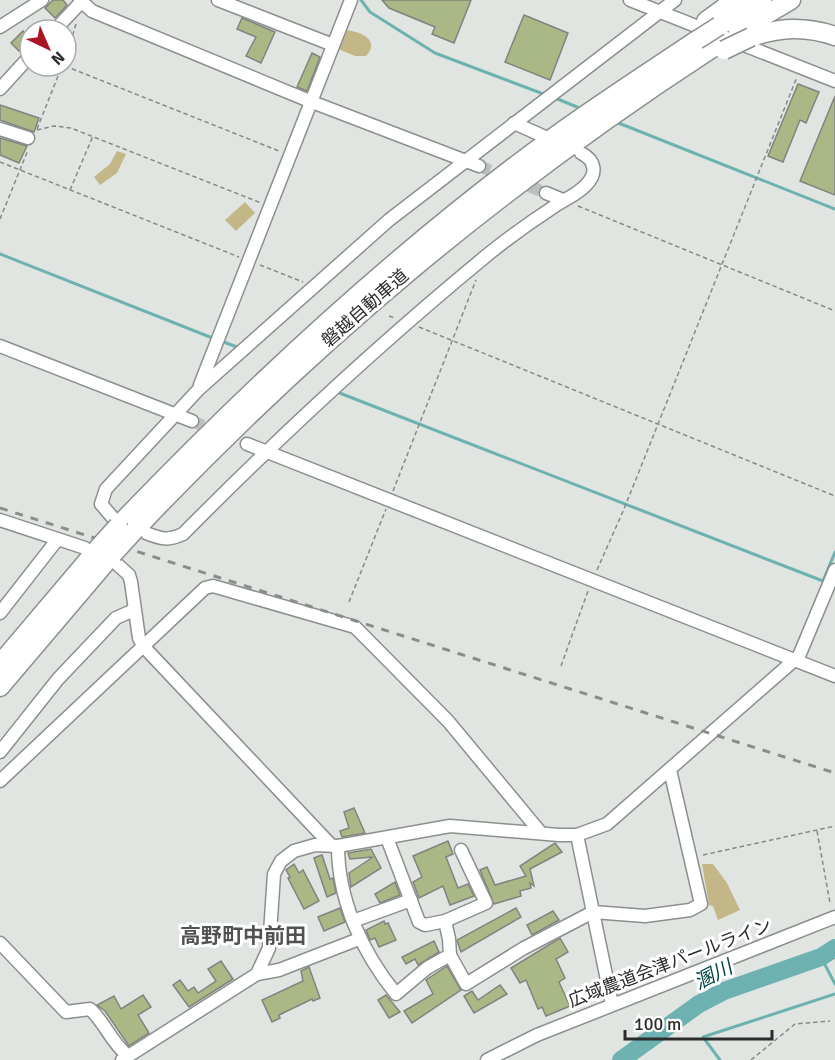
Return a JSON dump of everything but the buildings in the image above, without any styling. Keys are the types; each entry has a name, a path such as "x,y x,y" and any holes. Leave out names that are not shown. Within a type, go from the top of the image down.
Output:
{"highway":[{"path":"646,83 705,43 713,24 735,0"},
{"path":"713,24 762,0"},
{"path":"744,34 790,0"},
{"path":"646,83 705,43 782,28 814,30 835,36"},
{"name":"磐越自動車道","path":"562,142 579,119 646,83"},
{"name":"磐越自動車道","path":"0,663 128,527 334,334 562,142 646,83"},
{"name":"磐越自動車道","path":"0,687 104,553"}],"street":[{"path":"0,27 42,0"},
{"path":"218,0 333,45"},
{"path":"199,389 351,0"},
{"path":"630,0 835,81"},
{"path":"514,123 562,142 590,158 594,164 592,178 585,186 484,257 444,294 406,322 264,451 183,534 162,539 128,527 101,504 106,489 199,389 312,286 464,160 675,0"},
{"path":"65,18 81,1 92,10 312,102 479,166"},
{"path":"0,88 18,69"},
{"path":"0,129 28,144"},
{"path":"546,193 563,200"},
{"path":"0,346 192,421"},
{"path":"247,444 835,676"},
{"path":"0,520 57,540 104,553 129,575 139,638 144,648 334,845 338,875 359,939 396,994 427,968 450,955"},
{"path":"0,613 57,540"},
{"path":"257,974 269,948 272,884 276,868 294,851 387,838 450,826 578,835 607,824 794,660 808,638 835,570"},
{"path":"0,780 144,648 205,588 213,586 355,627 448,721 541,833"},
{"path":"0,753 58,679 116,618 134,610"},
{"path":"445,921 450,939 450,955 466,984 524,948 593,912 645,916 690,910 701,904 670,770"},
{"path":"578,835 612,1004"},
{"path":"387,838 419,921 425,925 445,921 486,903 461,850"},
{"path":"353,921 411,900"},
{"name":"広域農道会津パールライン","path":"487,1060 537,1035 612,1004 835,917"},
{"path":"0,943 66,1012 90,1009 98,1016 111,1040 125,1058 257,974 279,970 359,939"}],"path":[{"path":"624,509 656,422 801,68"},
{"path":"78,72 290,155"},
{"path":"59,78 36,130 63,127 93,136 270,207"},
{"path":"70,190 93,136"},
{"path":"0,219 28,144"},
{"path":"0,162 312,286"},
{"path":"563,200 721,262 835,311"},
{"path":"349,602 477,278"},
{"path":"406,322 835,496"},
{"path":"690,858 835,826"},
{"path":"816,831 830,903"},
{"path":"751,1060 795,1024 830,1021"}],"shaded area":[{"path":"345,30 367,37 371,45 366,56 355,56 338,49"},
{"path":"117,151 126,154 117,173 100,185 94,177 110,164"},
{"path":"245,202 255,213 236,231 225,220"},
{"path":"702,864 713,864 727,883 740,910 718,920 713,906 709,905"}],"waterway":[{"path":"361,0 370,12 435,53 546,95"},
{"path":"555,98 582,109"},
{"path":"616,122 835,209"},
{"path":"0,254 215,339"},
{"path":"221,341 237,347"},
{"path":"337,392 823,581 835,552"},
{"name":"溷川","path":"621,1060 699,1004 724,991 821,957 835,948"},
{"path":"821,957 835,984"},
{"path":"720,1060 703,1037 835,994"}],"tunnel":[{"path":"479,166 546,193"},
{"path":"192,421 247,444"}],"railway":[{"path":"0,508 835,773"}],"district":[{"name":"高野町中前田","path":"243,936"}]}
